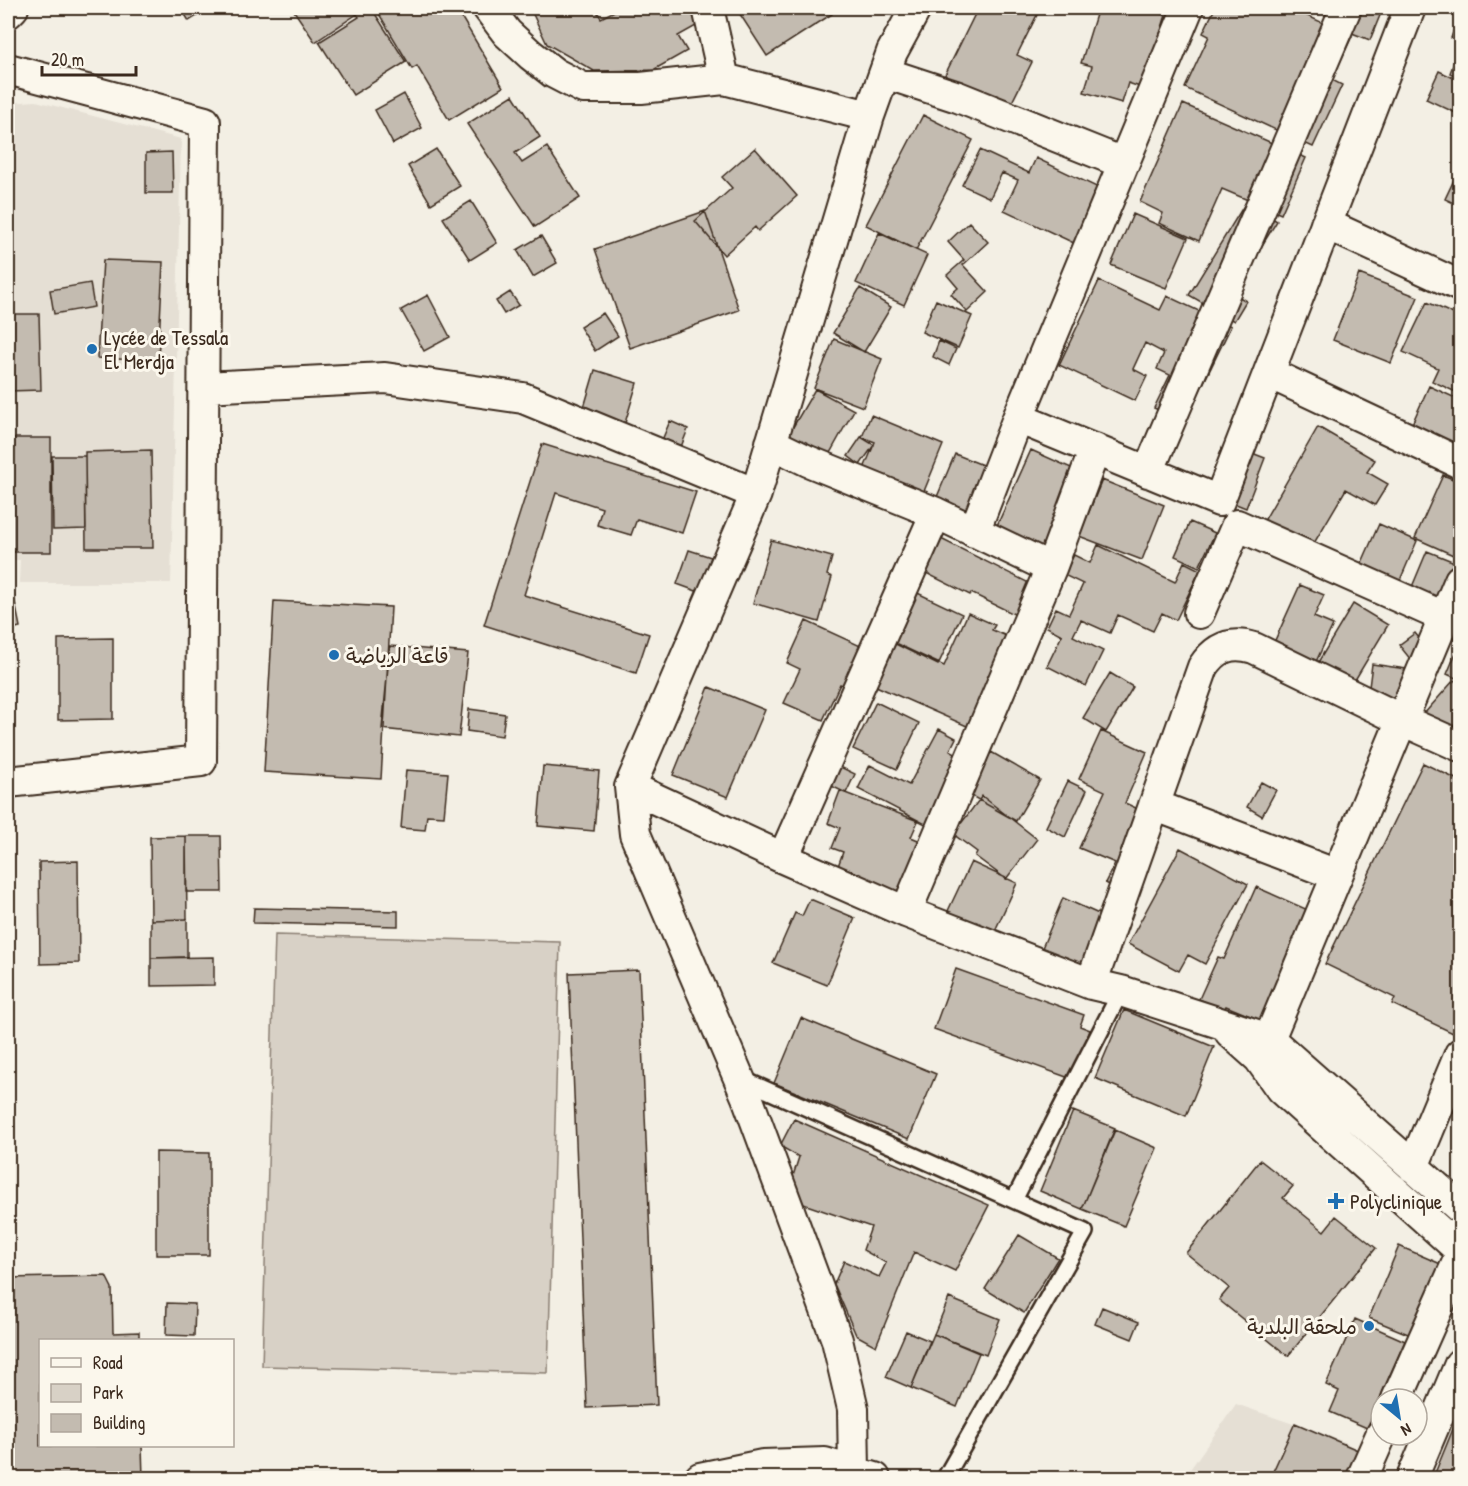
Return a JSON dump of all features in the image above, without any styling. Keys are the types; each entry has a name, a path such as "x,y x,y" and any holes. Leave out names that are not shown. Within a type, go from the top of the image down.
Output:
{"street":[{"path":"8,13 13,8"},
{"path":"488,8 507,33 531,55 554,73 583,88 641,88 724,79 869,116"},
{"path":"708,8 724,79"},
{"path":"888,62 892,8"},
{"path":"700,1479 763,1465 825,1463 861,1476 853,1409 837,1340 739,1078 635,834 630,787 756,494 869,116 888,62 916,8"},
{"path":"974,532 1018,418 1188,8"},
{"path":"1148,472 1346,8"},
{"path":"1018,418 1220,501 1410,8"},
{"path":"888,62 958,97 1123,163"},
{"path":"8,69 205,122 201,761 8,782"},
{"path":"1326,224 1461,286"},
{"path":"1269,373 1461,463"},
{"path":"204,387 385,378 523,398 756,494"},
{"path":"771,443 936,513 1051,568"},
{"path":"906,912 1051,568 1095,449"},
{"path":"783,858 936,513"},
{"path":"1199,613 1237,525 1446,618"},
{"path":"1269,1039 1461,580"},
{"path":"1091,984 1203,667 1216,652 1235,645 1254,648 1461,746"},
{"path":"630,787 906,912 1091,984 1121,991 1269,1039 1461,1208"},
{"path":"1154,805 1337,875"},
{"path":"1221,1024 1259,1058 1281,1089 1461,1250"},
{"path":"1413,1167 1461,1054"},
{"path":"1402,1387 1461,1257"},
{"path":"1412,1479 1461,1364"},
{"path":"1362,1479 1376,1447"}],"lane":[{"path":"1014,1200 1121,991"},
{"path":"739,1078 1085,1232 945,1479"}],"shaded area":[{"name":"Lycée de Tessala El Merdja","path":"36,101 181,139 171,583 19,583 20,560 8,560 8,103"},
{"path":"1236,1404 1348,1443 1333,1478 1184,1478"}],"green space":[{"path":"275,935 560,942 548,1373 262,1366"}],"building":[{"path":"181,8 210,8 189,21"},
{"path":"292,8 353,8 357,14 315,42"},
{"path":"353,8 374,8 372,9 406,62 353,95 319,42 359,17"},
{"path":"456,8 503,87 449,120 417,66 412,69 376,9"},
{"path":"530,8 595,8 601,18 620,8 698,8 705,21 678,36 687,51 656,70 594,71 547,44"},
{"path":"736,8 827,8 832,14 767,56"},
{"path":"978,8 1048,8 1045,14 1039,11 1017,55 1032,62 1006,114 941,83"},
{"path":"1098,8 1143,8 1166,15 1143,88 1128,83 1122,103 1084,92 1092,66 1081,63"},
{"path":"1215,8 1290,8 1352,36 1332,80 1342,85 1313,147 1185,88 1209,36 1203,33"},
{"path":"1320,8 1383,8 1370,40 1339,28 1344,16"},
{"path":"1460,12 1460,41 1451,38"},
{"path":"1460,46 1460,77 1450,73"},
{"path":"1439,71 1460,81 1460,115 1426,99"},
{"path":"404,94 422,128 393,144 375,110"},
{"path":"513,95 540,137 515,153 522,163 547,147 580,198 535,227 467,124"},
{"path":"1183,104 1306,158 1281,214 1222,189 1199,241 1159,223 1163,213 1140,202"},
{"path":"923,115 973,140 916,250 866,225"},
{"path":"755,148 797,196 758,231 755,227 724,255 695,221 732,188 722,177"},
{"path":"436,149 460,186 431,204 408,166"},
{"path":"980,150 1029,173 1036,158 1105,191 1078,245 1004,210 1018,180 1002,173 990,198 962,185"},
{"path":"172,152 173,193 146,193 146,153"},
{"path":"1460,167 1460,206 1445,199"},
{"path":"471,201 497,243 470,260 443,218"},
{"path":"1246,202 1277,221 1233,293 1246,301 1234,321 1189,295"},
{"path":"705,211 739,310 630,348 595,249"},
{"path":"1133,214 1188,238 1166,288 1111,265"},
{"path":"969,222 988,242 963,265 988,292 967,312 951,294 958,288 947,275 964,260 948,242"},
{"path":"879,233 927,255 904,305 856,283"},
{"path":"541,236 557,263 533,277 517,250"},
{"path":"103,260 163,262 158,361 97,358"},
{"path":"1359,274 1418,297 1391,363 1333,340"},
{"path":"1099,281 1160,310 1167,296 1231,326 1168,457 1166,413 1154,408 1170,375 1157,369 1164,353 1145,343 1133,369 1147,376 1135,401 1059,365"},
{"path":"90,283 94,307 54,314 50,290"},
{"path":"860,288 891,307 864,352 833,333"},
{"path":"510,292 519,305 504,314 496,301"},
{"path":"428,295 450,337 424,351 401,310"},
{"path":"936,300 972,316 958,348 922,332"},
{"path":"1427,302 1460,317 1460,394 1432,381 1438,368 1403,352"},
{"path":"603,313 618,336 595,351 580,327"},
{"path":"8,314 39,314 41,390 8,391"},
{"path":"834,339 882,359 863,407 814,388"},
{"path":"939,341 956,349 949,365 933,357"},
{"path":"595,370 637,383 622,433 580,421"},
{"path":"1429,386 1460,400 1460,470 1403,444"},
{"path":"815,389 854,410 825,462 786,439"},
{"path":"871,415 943,445 922,496 863,471 875,442 862,437"},
{"path":"670,421 688,429 679,452 660,445"},
{"path":"1318,427 1375,460 1367,472 1388,484 1375,505 1346,489 1300,567 1253,540"},
{"path":"861,437 874,445 860,465 848,456"},
{"path":"8,438 51,438 51,552 8,552"},
{"path":"542,444 696,492 682,533 637,519 631,535 597,525 602,508 556,493 524,595 649,634 636,673 484,625"},
{"path":"1231,445 1265,458 1246,508 1211,494"},
{"path":"151,450 153,548 86,548 85,452"},
{"path":"1031,450 1087,475 1049,555 995,530"},
{"path":"955,454 995,470 974,520 934,504"},
{"path":"52,456 85,456 86,529 53,530"},
{"path":"1443,475 1460,482 1460,558 1415,538"},
{"path":"1102,480 1164,505 1142,560 1079,536"},
{"path":"1190,522 1215,533 1199,567 1175,556"},
{"path":"1379,524 1417,541 1391,601 1352,585"},
{"path":"933,535 1033,585 1018,616 916,568"},
{"path":"771,540 832,557 827,575 832,577 819,622 753,603"},
{"path":"1098,545 1175,582 1184,562 1200,570 1176,620 1162,613 1153,631 1118,615 1110,633 1081,620 1073,636 1103,651 1086,686 1047,666 1062,635 1047,627 1056,608 1069,614 1083,584 1064,575 1074,555 1090,563"},
{"path":"689,550 711,557 699,592 677,584"},
{"path":"1427,551 1457,563 1434,618 1404,606"},
{"path":"1300,585 1324,595 1314,617 1333,625 1314,666 1272,647"},
{"path":"907,588 962,614 938,665 883,638"},
{"path":"13,592 20,627 8,630 8,593"},
{"path":"274,601 391,607 381,779 264,772"},
{"path":"1353,604 1388,625 1352,685 1317,664"},
{"path":"968,613 995,625 992,630 1016,640 976,730 876,686 895,643 944,666"},
{"path":"806,621 865,648 847,687 840,684 823,720 784,703 800,669 787,663"},
{"path":"1415,633 1427,648 1411,660 1399,645"},
{"path":"113,638 113,719 58,720 58,639"},
{"path":"1460,643 1460,680 1447,674"},
{"path":"390,646 468,653 459,737 382,729"},
{"path":"1372,664 1413,670 1409,701 1368,695"},
{"path":"1110,673 1133,687 1106,732 1083,718"},
{"path":"1454,680 1460,685 1460,720 1447,736 1423,715"},
{"path":"709,687 765,710 728,797 673,775"},
{"path":"876,702 919,723 897,769 853,749"},
{"path":"469,709 505,714 502,736 467,731"},
{"path":"939,729 956,738 950,750 966,759 933,828 858,789 870,765 909,785"},
{"path":"1101,731 1147,752 1125,803 1147,813 1114,887 1105,883 1115,863 1079,848 1105,791 1079,779"},
{"path":"991,752 1040,780 1016,821 968,794"},
{"path":"1423,763 1460,781 1460,1018 1453,1033 1392,1004 1395,998 1325,964"},
{"path":"834,764 855,774 846,793 825,783"},
{"path":"543,766 599,771 594,831 538,826"},
{"path":"406,770 448,773 444,816 427,815 425,830 401,828"},
{"path":"1068,781 1087,790 1065,837 1046,827"},
{"path":"1261,782 1276,790 1262,816 1247,807"},
{"path":"840,791 918,821 911,837 930,845 909,897 837,869 843,852 832,848 840,828 828,823"},
{"path":"982,796 1037,839 1006,879 975,856 977,852 953,834"},
{"path":"186,836 187,919 151,920 150,837"},
{"path":"186,836 221,836 222,892 186,892"},
{"path":"1180,848 1248,884 1205,964 1188,955 1179,971 1128,944"},
{"path":"78,861 79,963 40,964 39,862"},
{"path":"971,862 1017,883 993,935 946,915"},
{"path":"1256,887 1317,914 1265,1022 1226,1006 1224,1010 1199,999 1218,957 1224,959"},
{"path":"1063,898 1112,920 1088,976 1039,955"},
{"path":"810,899 855,918 827,985 773,963 795,913 802,916"},
{"path":"254,908 398,911 398,926 253,923"},
{"path":"187,919 187,957 151,958 151,920"},
{"path":"214,957 214,985 151,986 151,958"},
{"path":"956,969 1084,1015 1080,1026 1090,1030 1072,1079 934,1029"},
{"path":"639,970 657,1405 587,1408 569,973"},
{"path":"1124,1010 1214,1047 1186,1116 1095,1078"},
{"path":"801,1018 936,1074 909,1139 774,1083"},
{"path":"1073,1111 1115,1128 1082,1209 1040,1191"},
{"path":"794,1119 989,1205 955,1271 914,1252 876,1346 856,1335 834,1284 844,1261 879,1277 886,1263 863,1250 871,1227 786,1198 799,1157 780,1146"},
{"path":"1115,1130 1157,1148 1124,1226 1082,1209"},
{"path":"156,1152 209,1153 209,1255 156,1255"},
{"path":"1260,1160 1293,1186 1283,1198 1324,1231 1336,1216 1376,1248 1288,1356 1219,1300 1229,1288 1186,1253"},
{"path":"1019,1235 1058,1258 1024,1313 985,1289"},
{"path":"1399,1246 1443,1265 1413,1336 1369,1318"},
{"path":"106,1276 112,1288 113,1333 139,1332 139,1339 39,1339 39,1447 142,1447 143,1478 8,1478 8,1278"},
{"path":"949,1298 1000,1319 986,1355 934,1334"},
{"path":"167,1303 195,1304 194,1336 166,1335"},
{"path":"1102,1307 1139,1322 1132,1339 1095,1324"},
{"path":"1355,1319 1405,1341 1385,1387 1369,1387 1367,1428 1330,1412 1339,1391 1326,1385"},
{"path":"906,1331 930,1341 911,1388 886,1377"},
{"path":"934,1334 979,1353 957,1407 911,1388"},
{"path":"1460,1412 1460,1478 1433,1478"},
{"path":"1295,1423 1360,1451 1348,1478 1270,1478"}],"place":[{"name":"Lycée de Tessala El Merdja","path":"92,349"},
{"name":"قاعة الرياضة","path":"334,655"},
{"name":"Polyclinique","path":"1336,1201"},
{"name":"ملحقة البلدية","path":"1369,1326"}]}
